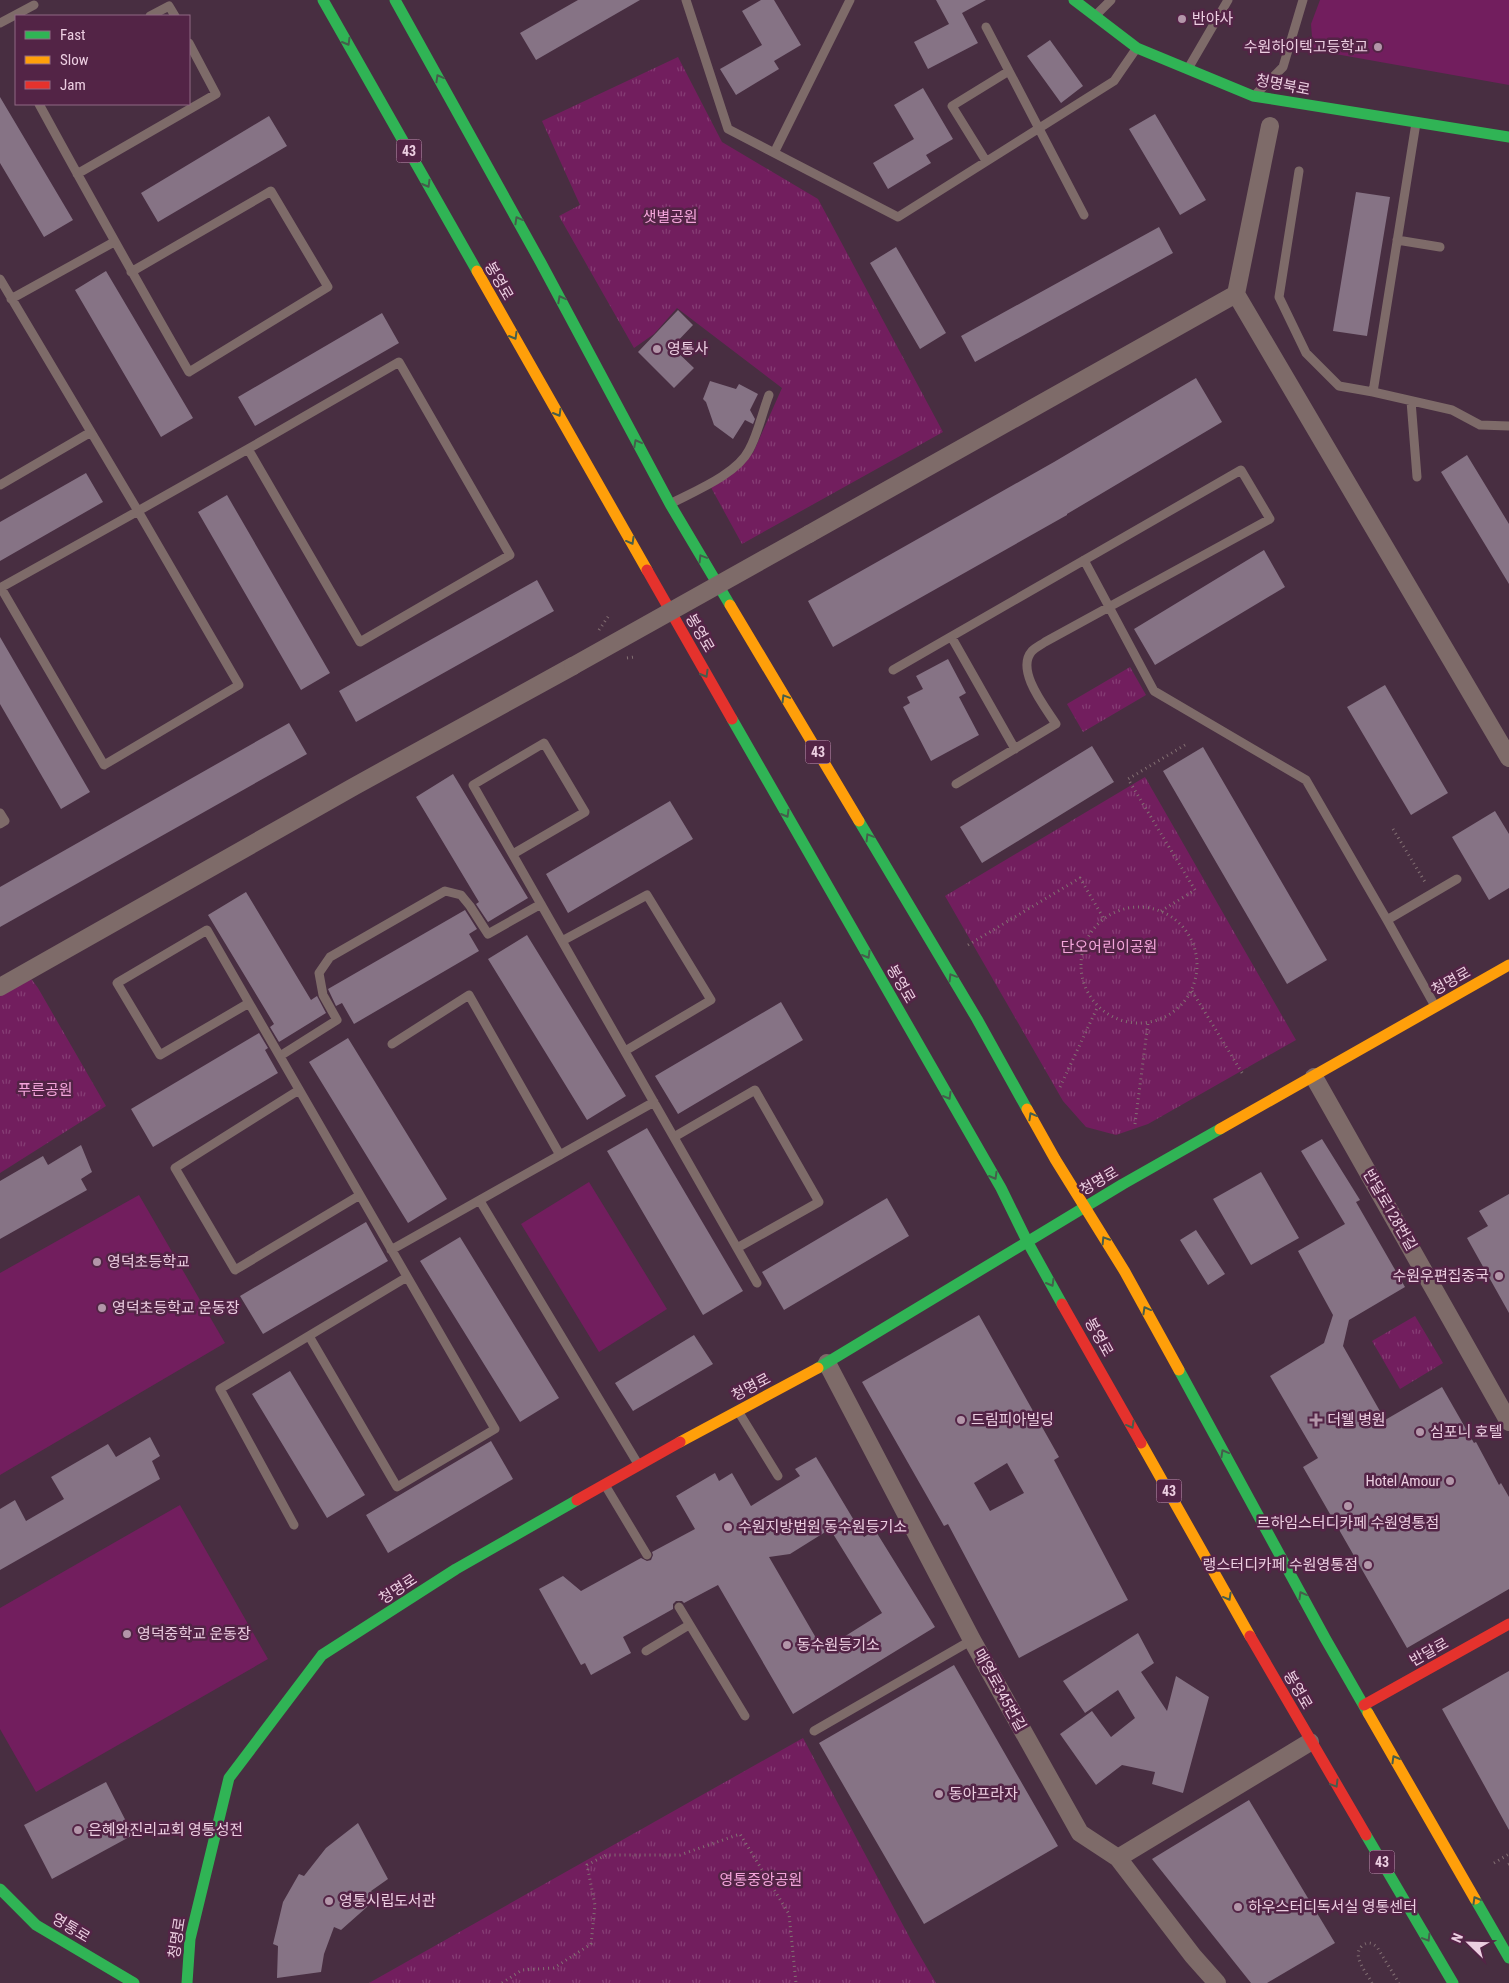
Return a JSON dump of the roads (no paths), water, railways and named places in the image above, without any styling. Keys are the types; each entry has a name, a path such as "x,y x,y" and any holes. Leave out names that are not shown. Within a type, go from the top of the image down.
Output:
{"main road":[{"name":"봉영로","path":"323,0 681,631 1001,1188 1026,1241 1310,1742 1454,1983"},
{"name":"43","path":"395,0 542,263 670,504 977,1019 1084,1207 1130,1281 1364,1705 1509,1958"},
{"name":"청명북로","path":"1074,0 1137,48 1253,96 1509,137"},
{"name":"청명로","path":"187,1983 190,1939 229,1778 322,1655 456,1570 638,1465 827,1363 1084,1207 1509,965"},
{"name":"반달로","path":"1364,1705 1509,1624"},
{"name":"영통로","path":"0,1889 36,1925 134,1983"}],"street":[{"path":"1270,126 1236,294 1509,758"},
{"path":"0,987 355,786 1236,294"},
{"name":"반달로128번길","path":"1314,1077 1509,1422"},
{"name":"매영로345번길","path":"827,1363 972,1640 1080,1833 1118,1858 1217,1983"},
{"path":"1118,1858 1310,1742"}],"lane":[{"path":"686,0 728,129 898,217 1114,81 1137,48"},
{"path":"774,153 850,0"},
{"path":"1095,16 1111,0"},
{"path":"1188,69 1228,0"},
{"path":"1253,96 1283,67 1303,0"},
{"path":"15,15 34,5"},
{"path":"152,15 169,6 174,15"},
{"path":"0,23 15,15"},
{"path":"986,27 1084,215"},
{"path":"77,174 216,94 190,45"},
{"path":"986,162 952,106 1009,71"},
{"path":"40,105 114,242 131,272 189,372 328,287 271,191 131,272"},
{"path":"1373,392 1416,122"},
{"path":"1299,171 1280,297 1306,353 1339,386 1452,410 1480,425 1509,426"},
{"path":"1398,240 1440,247"},
{"path":"11,299 114,242"},
{"path":"0,279 138,511 238,685 104,765 0,588 138,511 248,450 399,362 510,555 360,642 248,450"},
{"path":"670,504 702,488 738,464 748,451 769,395"},
{"path":"1411,401 1417,477"},
{"path":"0,485 91,432"},
{"path":"893,670 952,638 1242,470 1270,519 1045,642 1032,651 1027,664 1028,676 1056,724 956,784"},
{"path":"1084,560 1154,691 1306,780 1388,920 1435,1006"},
{"path":"952,638 1015,749"},
{"path":"513,854 584,812 544,743 473,785 757,1284"},
{"path":"0,813 5,821 0,824"},
{"path":"1388,920 1458,879"},
{"path":"280,1056 337,1020 323,995 319,973 330,957 445,891 461,895 488,934 541,904"},
{"path":"562,941 647,895 710,1000 625,1051"},
{"path":"249,1003 160,1055 118,982 207,930 495,1429 397,1487 309,1336"},
{"path":"392,1044 469,995 560,1155"},
{"path":"299,1090 175,1168 235,1270 360,1195"},
{"path":"674,1137 754,1090 819,1202 737,1248"},
{"path":"391,1250 654,1102"},
{"path":"480,1201 638,1465"},
{"path":"294,1525 220,1388 407,1277"},
{"path":"738,1411 778,1476"},
{"path":"604,1484 647,1555"},
{"path":"679,1606 745,1716"},
{"path":"646,1651 689,1625"},
{"path":"814,1731 972,1640"}],"place":[{"name":"반야사","path":"1182,19"},
{"name":"수원하이텍고등학교","path":"1378,47"},
{"name":"영통사","path":"657,349"},
{"name":"영덕초등학교","path":"97,1262"},
{"name":"수원우편집중국","path":"1499,1276"},
{"name":"영덕초등학교 운동장","path":"102,1308"},
{"name":"드림피아빌딩","path":"961,1420"},
{"name":"더웰 병원","path":"1316,1420"},
{"name":"심포니 호텔","path":"1420,1432"},
{"name":"Hotel Amour","path":"1450,1481"},
{"name":"르하임스터디카페 수원영통점","path":"1348,1506"},
{"name":"수원지방법원 동수원등기소","path":"728,1527"},
{"name":"랭스터디카페 수원영통점","path":"1368,1565"},
{"name":"영덕중학교 운동장","path":"127,1634"},
{"name":"동수원등기소","path":"787,1645"},
{"name":"동아프라자","path":"939,1794"},
{"name":"은혜와진리교회 영통성전","path":"78,1830"},
{"name":"영통시립도서관","path":"329,1901"},
{"name":"하우스터디독서실 영통센터","path":"1238,1907"}],"park label":[{"name":"샛별공원","path":"670,217"},
{"name":"단오어린이공원","path":"1109,947"},
{"name":"푸른공원","path":"45,1090"},
{"name":"영통중앙공원","path":"761,1880"}]}
